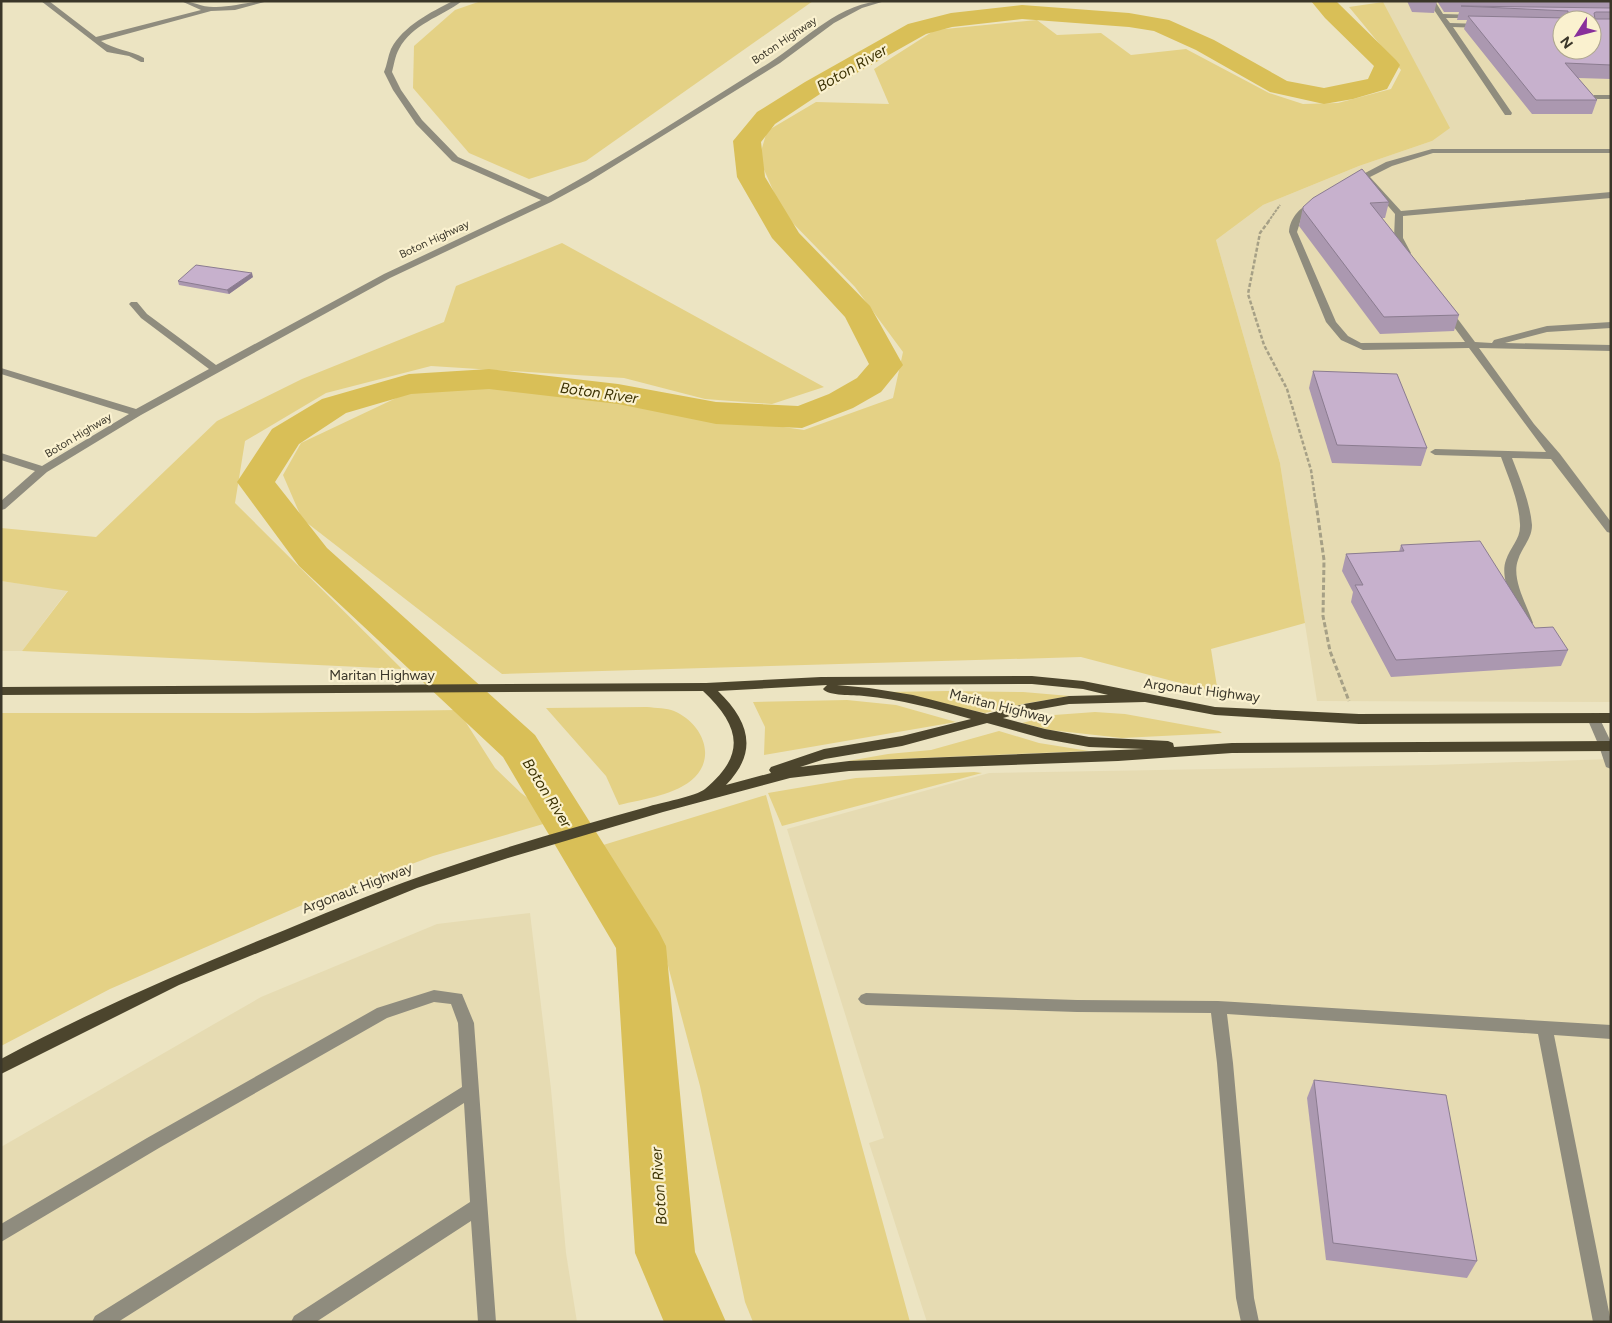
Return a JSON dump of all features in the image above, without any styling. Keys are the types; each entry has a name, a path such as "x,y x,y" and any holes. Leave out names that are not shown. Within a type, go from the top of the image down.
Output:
{"main road":[{"name":"Maritan Highway","path":"1,691 706,687 821,681 1032,680 1083,685 1146,698"},
{"name":"Maritan Highway","path":"764,685 869,692 913,699 1044,734 1089,742 1232,748"},
{"path":"706,687 733,715 739,728 740,741 736,765 708,795"},
{"name":"Argonaut Highway","path":"742,786 780,768 824,754 902,741 1024,708 1069,700 1146,698 1215,711 1359,719 1611,718"},
{"name":"Argonaut Highway","path":"1,1067 49,1041 182,977 412,884 505,853 663,807 790,774 849,766 1118,756 1232,748 1608,746"}],"street":[{"path":"44,1 110,50 131,54 141,60"},
{"path":"184,1 190,5 209,10"},
{"path":"95,40 209,10 230,9 265,1"},
{"path":"459,1 440,10 414,27 396,47 388,72 397,90 419,122 455,159 548,200"},
{"name":"Boton Highway","path":"1,507 44,470 137,413 387,276 548,200 585,180 777,61 832,22 860,7 882,1"},
{"path":"1431,1 1446,26 1508,113"},
{"path":"1441,16 1481,16"},
{"path":"1446,26 1485,26"},
{"path":"1597,97 1611,97"},
{"path":"1346,185 1390,164 1432,151 1611,151"},
{"path":"1367,176 1399,214"},
{"path":"1399,214 1611,195"},
{"path":"1326,196 1299,215 1294,221 1293,232 1338,333 1350,343 1363,347 1471,345 1611,348"},
{"path":"1399,214 1396,231 1400,243 1410,258"},
{"path":"134,304 144,316 216,370"},
{"path":"1443,306 1611,530"},
{"path":"1488,346 1523,334 1547,329 1611,325"},
{"path":"1,372 137,413"},
{"path":"1435,452 1556,456"},
{"path":"1506,455 1522,502 1526,527 1521,546 1510,562 1512,578 1529,629"},
{"path":"1,456 44,470"},
{"path":"1594,718 1608,746 1611,764"},
{"path":"1,1234 153,1143 382,1013 434,996 457,998 466,1023 487,1322"},
{"path":"866,999 1077,1006 1218,1007 1611,1032"},
{"path":"1218,1007 1225,1063 1245,1298 1250,1322"},
{"path":"1545,1028 1602,1322"},
{"path":"101,1322 471,1090"},
{"path":"300,1322 479,1206"}],"path":[{"path":"1280,205 1260,233 1248,294 1264,345 1287,389 1311,470 1324,560 1324,616 1330,651 1348,698 1359,719"}],"shaded area":[{"path":"481,1 813,1 586,161 529,179 469,153 413,88 414,46 455,10"},
{"path":"1382,1 1611,1 1611,702 1317,701 1280,463 1216,240 1263,205 1359,166 1432,141"},
{"path":"1383,2 1450,128 1432,141 1359,166 1263,205 1216,240 1280,463 1305,623 1211,649 1218,693 1081,657 502,674 302,519 283,475 301,443 411,391 488,387 612,402 804,430 893,398 903,352 855,287 783,213 759,158 767,131 816,102 889,104 874,69 935,30 1037,20 1057,35 1101,33 1131,55 1186,49 1269,93 1303,104 1338,103 1391,89 1401,70 1349,7"},
{"path":"562,243 824,387 772,404 705,399 624,378 431,366 326,393 245,441 235,503 402,669 22,651 68,591 1,581 1,528 96,537 217,421 302,379 444,322 456,286"},
{"path":"1,581 68,590 22,651 1,651"},
{"path":"887,692 1023,692 1070,696 985,713"},
{"path":"847,700 896,705 956,722 764,755 765,727 753,702"},
{"path":"647,707 674,711 691,723 698,731 702,740 705,749 705,759 695,777 679,788 659,796 619,805 606,776 546,708"},
{"path":"458,710 495,768 521,793 557,820 433,856 300,906 110,989 1,1046 1,713 249,713"},
{"path":"1095,712 1125,714 1222,733 1122,738 1050,730 1022,723 1054,715"},
{"path":"999,731 1039,743 1089,751 848,761 888,754 931,750"},
{"path":"1611,759 1611,1322 927,1322 869,1143 884,1138 787,829 989,773 1431,765"},
{"path":"982,773 782,826 768,793 856,778"},
{"path":"766,795 910,1322 753,1322 745,1302 700,1086 667,962 600,846"},
{"path":"530,913 551,1089 566,1253 577,1322 1,1322 1,1147 261,997 437,924"}],"building":[{"path":"1461,6 1611,8 1611,12 1602,12 1602,10 1552,10"},
{"path":"1468,16 1552,18 1552,60 1602,60 1602,19 1611,19 1611,65 1565,63 1597,100 1536,100"},
{"path":"1362,169 1389,202 1370,203 1459,315 1384,317 1303,210 1303,207 1313,198"},
{"path":"196,265 252,273 227,290 178,281"},
{"path":"1313,371 1397,374 1427,448 1337,445"},
{"path":"1480,541 1535,628 1553,627 1568,650 1396,660 1355,585 1363,585 1346,554 1404,551 1401,545"},
{"path":"1314,1080 1446,1095 1477,1261 1333,1243"}],"waterway":[{"name":"Boton River","path":"695,1322 665,1253 641,946 519,746 313,557 256,482 285,437 334,406 409,384 489,379 618,394 716,413 802,417 841,401 869,385 886,365 859,313 787,238 751,177 747,141 766,118 814,87 917,29 951,20 1022,12 1129,20 1160,25 1205,45 1279,87 1324,96 1378,84 1387,65 1323,1"}]}
